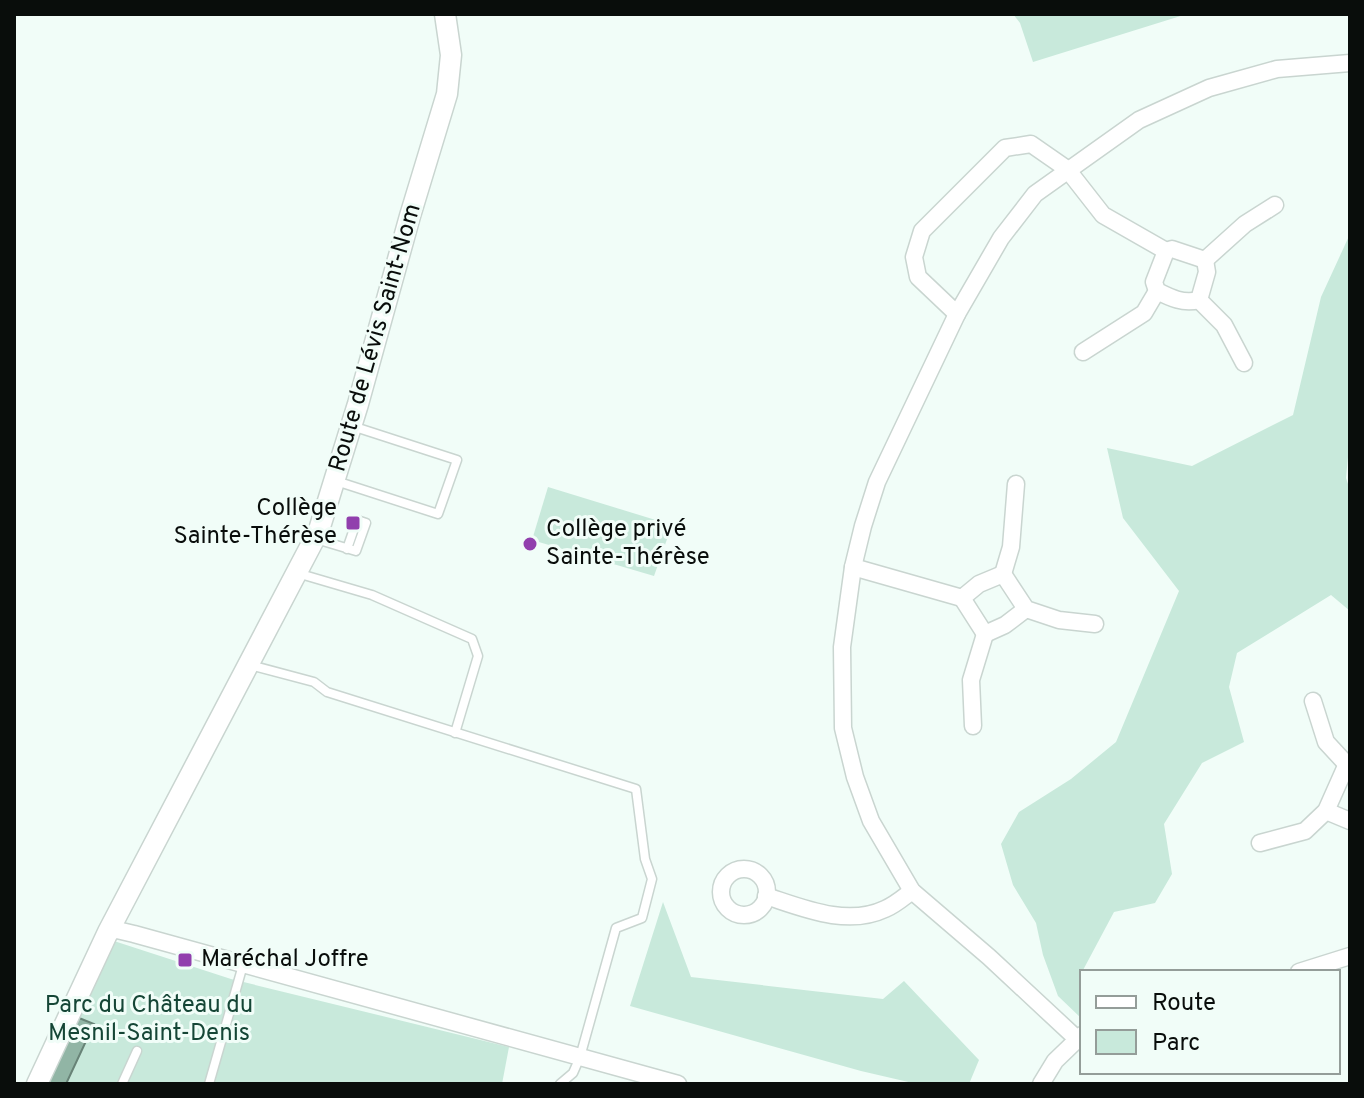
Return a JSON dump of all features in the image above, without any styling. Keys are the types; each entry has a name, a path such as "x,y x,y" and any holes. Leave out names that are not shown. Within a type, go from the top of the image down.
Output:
{"street":[{"name":"Route de Lévis Saint-Nom","path":"37,1084 108,932 314,539 336,481 447,94 451,55 445,14"},
{"path":"1041,1084 1055,1061 1079,1037 912,891 871,821 855,777 843,728 842,647 853,567 877,482 957,314 1001,238 1035,194 1139,120 1209,88 1277,69 1350,63"},
{"path":"957,314 918,277 914,257 922,231 1005,148 1031,144 1067,169 1103,215 1166,251"},
{"path":"1205,260 1245,224 1275,205"},
{"path":"1083,352 1144,313 1157,291 1154,282 1157,268 1166,251 1172,249 1205,260"},
{"path":"1199,300 1207,272 1205,260"},
{"path":"1157,291 1187,303 1199,300"},
{"path":"1199,300 1224,325 1244,363"},
{"path":"1016,484 1011,547 1003,574 1026,609 1059,620 1095,624"},
{"path":"853,567 962,598 985,634"},
{"path":"962,598 979,584 1003,574"},
{"path":"973,726 971,680 985,634 1005,625 1026,609"},
{"path":"1260,843 1305,831 1326,811 1348,767 1326,742 1313,701"},
{"path":"1326,811 1350,821"},
{"path":"766,896 805,909 845,917 864,916 886,909 912,891"},
{"path":"108,932 125,932 678,1084"},
{"path":"1305,970 1350,956"}],"lane":[{"path":"336,481 438,514 457,460 352,426"},
{"path":"314,539 352,550"},
{"path":"297,573 372,595 472,639 478,656 455,733"},
{"path":"249,665 314,682 327,692 636,789 645,859 652,879 642,918 616,928 580,1057 573,1073 560,1084"},
{"path":"209,1084 243,965"},
{"path":"122,1084 137,1051"}],"green space":[{"path":"1013,14 1187,14 1033,62 1020,23"},
{"path":"1350,234 1350,436 1346,478 1350,490 1350,611 1331,595 1237,653 1229,687 1244,742 1202,763 1164,824 1172,874 1155,903 1114,912 1083,970 1080,970 1080,1017 1058,996 1043,955 1036,923 1013,885 1001,844 1019,812 1071,779 1116,742 1179,591 1123,518 1107,448 1192,466 1293,415 1321,297"},
{"path":"548,487 672,525 654,576 532,540"},
{"path":"663,902 691,977 883,999 904,981 979,1060 969,1084 917,1084 630,1006"},
{"name":"Parc du Château du Mesnil-Saint-Denis","path":"114,941 231,979 509,1047 502,1084 39,1084"}],"shaded area":[{"path":"79,1018 94,1024 66,1084 47,1084"}],"place":[{"name":"Collège Sainte-Thérèse","path":"353,523"},
{"name":"Collège privé Sainte-Thérèse","path":"530,544"},
{"name":"Maréchal Joffre","path":"185,960"}]}
